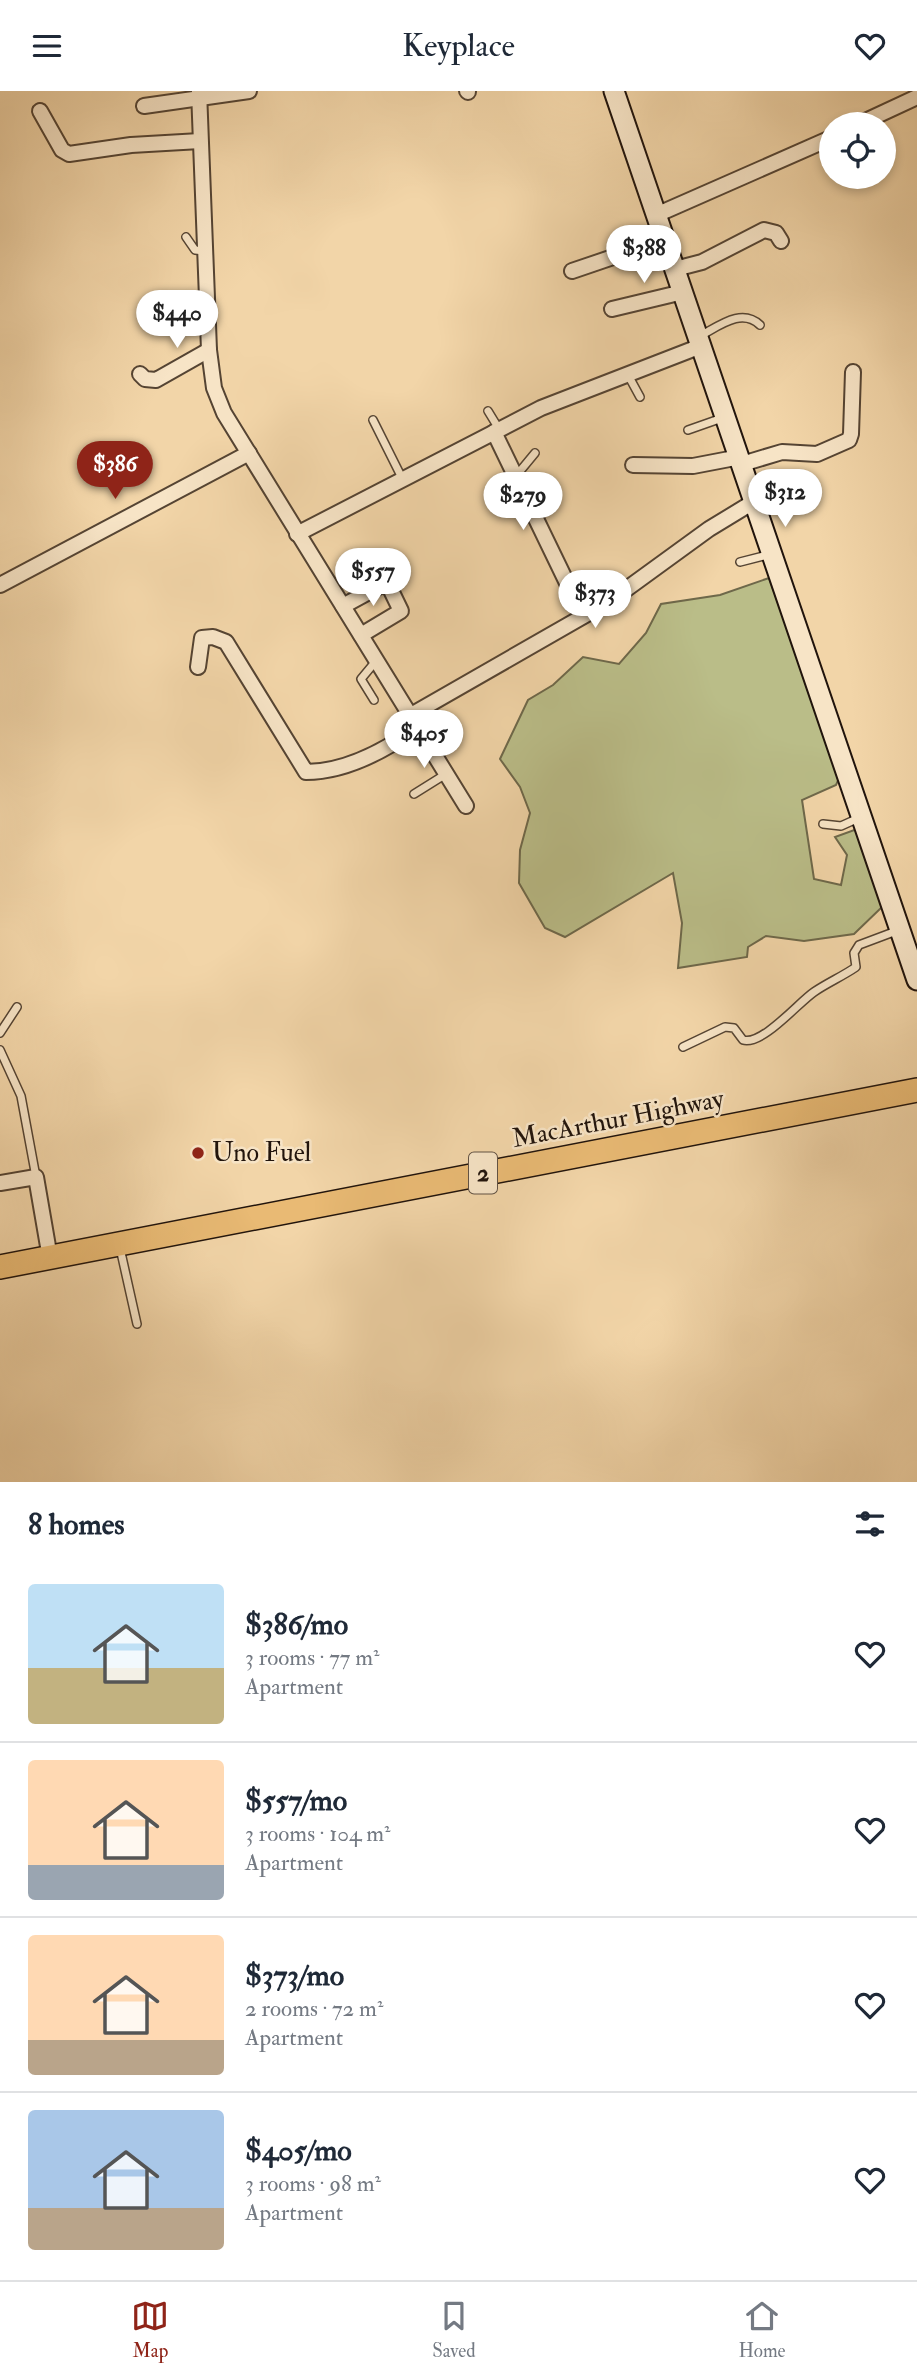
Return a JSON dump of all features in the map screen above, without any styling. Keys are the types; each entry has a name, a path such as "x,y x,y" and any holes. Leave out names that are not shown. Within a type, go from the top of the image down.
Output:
{"highway":[{"name":"MacArthur Highway","path":"0,1267 917,1090"}],"main road":[{"path":"614,91 917,981"}],"street":[{"path":"144,106 199,95 249,91"},
{"path":"199,95 209,350 214,388 297,534 466,806"},
{"path":"885,112 917,97"},
{"path":"40,111 62,150 69,154 131,145 200,141"},
{"path":"656,215 819,143"},
{"path":"675,269 702,262 764,230 771,230 781,241"},
{"path":"572,271 666,239"},
{"path":"612,309 683,292"},
{"path":"297,534 496,430 699,342"},
{"path":"140,374 145,379 156,380 209,350"},
{"path":"633,465 693,466 741,461 782,452 817,454 849,440 852,434 853,372"},
{"path":"496,430 515,476 583,616"},
{"path":"0,585 125,516 249,453"},
{"path":"198,667 202,638 213,637 226,642 306,772 332,769 381,751 414,721 583,616 755,501"},
{"path":"361,635 401,611 376,562"},
{"path":"343,606 387,582"},
{"path":"0,1183 36,1177 50,1258"}],"lane":[{"path":"186,237 195,250 205,251"},
{"path":"699,342 740,316 752,318 760,325"},
{"path":"627,374 640,397"},
{"path":"488,411 496,430"},
{"path":"688,430 726,417"},
{"path":"373,419 402,478"},
{"path":"515,476 535,453"},
{"path":"740,562 772,554"},
{"path":"374,700 361,679 376,660"},
{"path":"414,794 447,774"},
{"path":"823,824 841,825 862,817"},
{"path":"683,1047 724,1027 734,1028 743,1040 754,1040 799,1008 814,992 856,967 854,953 859,944 899,930"},
{"path":"0,1033 17,1007"},
{"path":"0,1050 21,1096 36,1177"},
{"path":"119,1244 137,1324"}],"green space":[{"path":"769,578 840,776 836,785 802,800 814,879 841,885 847,855 835,837 857,829 882,907 854,934 804,941 766,936 748,947 747,957 678,968 682,923 673,873 565,937 545,928 519,883 520,850 530,813 520,787 500,759 528,700 553,685 583,657 619,664 646,633 661,604 720,595"}],"place":[{"name":"Uno Fuel","path":"198,1153"}]}
